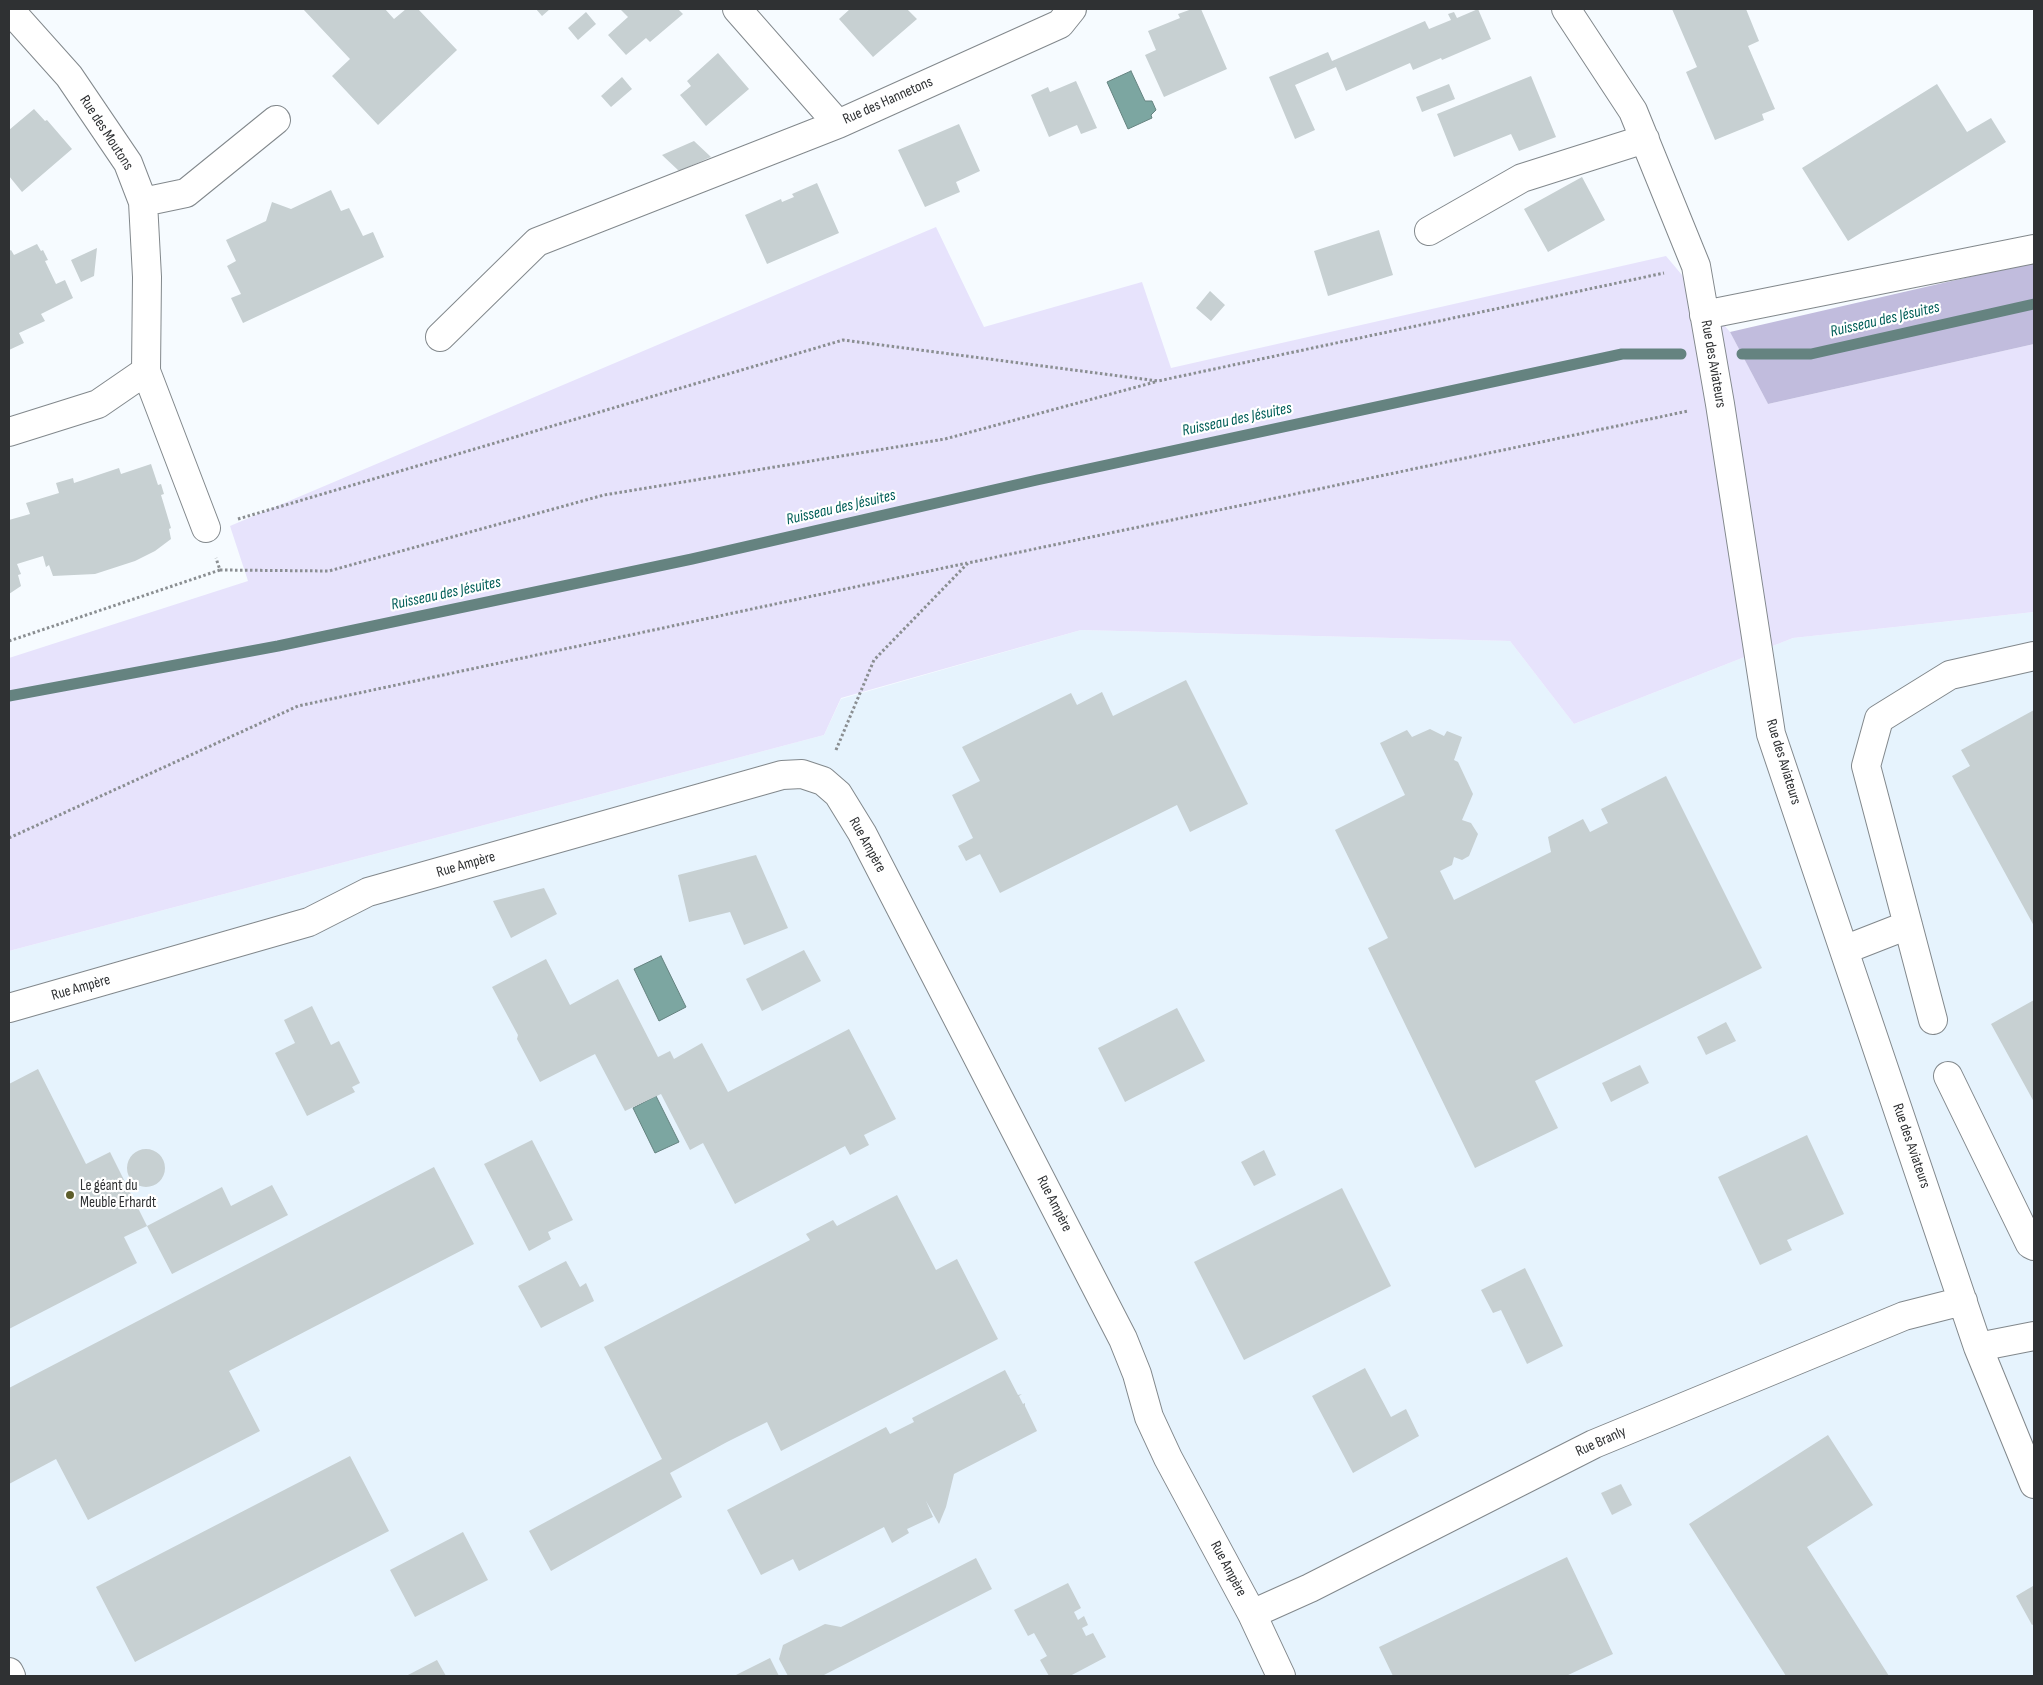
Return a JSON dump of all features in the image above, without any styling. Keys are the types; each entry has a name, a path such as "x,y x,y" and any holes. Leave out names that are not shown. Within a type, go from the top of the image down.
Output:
{"street":[{"name":"Rue des Moutons","path":"9,9 69,76 128,163 142,202 147,277 146,371"},
{"name":"Rue des Hannetons","path":"736,9 838,124 1060,24 1073,9"},
{"name":"Rue des Aviateurs","path":"1566,9 1633,111 1696,266 1720,404 1771,734 1978,1347 2034,1484"},
{"path":"142,202 186,193 276,120"},
{"path":"440,337 537,242 838,124"},
{"path":"1430,231 1522,178 1645,138"},
{"path":"1704,316 2034,249"},
{"path":"9,432 98,404 146,371 206,528"},
{"path":"1933,1020 1866,766 1879,719 1950,675 2034,656"},
{"name":"Rue Ampère","path":"9,1008 309,922 368,892 782,774 802,774 823,781 838,794 862,833 1115,1323 1137,1374 1149,1417 1168,1458 1252,1614 1281,1676"},
{"path":"1844,950 1908,925"},
{"path":"1948,1076 2030,1244 2034,1246"},
{"name":"Rue Branly","path":"1252,1614 1310,1588 1594,1444 1904,1316 1963,1301"},
{"path":"1978,1347 2034,1336"},
{"path":"9,1672 11,1676"}],"path":[{"path":"9,640 220,570 328,572 604,496 945,439 1158,381 1696,266"},
{"path":"220,570 206,528 843,340 1158,381"},
{"path":"9,838 298,706 1720,404"},
{"path":"823,781 874,660 968,563"}],"shaded area":[{"path":"1131,71 1145,101 1152,101 1156,110 1151,115 1152,118 1128,129 1107,82"},
{"path":"936,227 984,327 1142,282 1171,368 1666,256 1730,332 1768,404 2034,344 2034,612 1793,638 1574,724 1510,641 1081,630 841,698 824,735 9,951 9,658 248,581 230,526"},
{"path":"2034,262 2034,344 1768,404 1730,332"},
{"path":"2034,612 2034,1676 9,1676 9,951 824,735 841,699 1081,630 1510,641 1574,724 1793,638"},
{"path":"661,956 686,1007 659,1021 634,969"},
{"path":"656,1096 679,1142 655,1153 633,1108"}],"building":[{"path":"303,9 385,9 394,19 406,9 418,9 457,50 378,125 332,76 350,59"},
{"path":"536,9 550,9 542,16"},
{"path":"620,9 678,9 683,14 650,42 646,38 626,55 608,35 628,17"},
{"path":"850,9 907,9 917,19 873,57 839,19"},
{"path":"1192,9 1201,9 1227,69 1164,97 1145,55 1156,50 1148,31 1180,18 1178,14"},
{"path":"1478,9 1491,39 1442,60 1441,58 1413,70 1410,63 1346,91 1336,67 1295,85 1315,130 1295,139 1269,77 1328,52 1332,61 1425,21 1429,29 1451,20 1448,14 1454,12 1457,18"},
{"path":"1672,9 1746,9 1759,41 1748,46 1775,109 1762,114 1764,120 1715,140 1686,72 1697,67"},
{"path":"586,12 596,24 578,40 568,28"},
{"path":"718,53 749,89 706,126 680,95 691,86 687,81"},
{"path":"1531,76 1556,137 1519,151 1511,134 1454,157 1437,114"},
{"path":"622,77 632,89 611,107 601,96"},
{"path":"1076,81 1097,128 1081,134 1077,125 1049,137 1031,95 1048,87 1050,92"},
{"path":"1449,84 1455,99 1422,112 1416,97"},
{"path":"1937,84 1967,132 1991,118 2006,142 1848,241 1802,168"},
{"path":"34,109 45,121 47,120 72,149 22,192 9,176 9,130"},
{"path":"959,124 980,171 956,182 960,192 925,207 898,150"},
{"path":"694,141 711,157 679,171 662,155"},
{"path":"1582,177 1605,220 1548,252 1524,209"},
{"path":"817,183 839,233 767,264 745,215 781,199 782,202 794,197 792,194"},
{"path":"331,190 341,211 349,208 363,236 373,232 384,257 243,323 231,298 241,294 227,266 236,261 226,240 266,221 272,202 291,209"},
{"path":"1379,230 1393,275 1328,296 1314,251"},
{"path":"37,244 41,251 43,250 48,260 45,261 56,284 65,280 73,298 41,314 45,321 19,333 24,343 9,350 9,251 11,250 14,255"},
{"path":"97,248 94,276 81,282 71,260"},
{"path":"1210,291 1225,305 1211,321 1196,308"},
{"path":"151,464 158,485 161,484 164,494 161,495 171,528 169,529 171,539 155,551 135,561 95,574 53,576 49,565 46,567 43,556 17,564 21,574 18,575 21,586 9,594 9,520 30,514 26,503 59,493 56,483 73,478 74,483 119,468 121,474"},
{"path":"1186,680 1248,804 1190,832 1177,805 1000,893 980,854 966,861 958,846 973,838 952,795 980,781 962,747 1071,693 1077,705 1102,692 1113,716"},
{"path":"2034,710 2034,926 1952,776 1970,766 1961,750"},
{"path":"1430,729 1444,736 1447,731 1462,737 1454,760 1458,762 1473,794 1462,820 1471,823 1478,834 1469,856 1462,860 1454,857 1452,865 1440,871 1454,900 1551,852 1548,837 1583,819 1590,832 1608,823 1601,809 1666,776 1762,968 1535,1081 1558,1128 1475,1168 1368,948 1388,938 1335,830 1405,795 1380,743 1407,730 1412,737"},
{"path":"756,855 788,928 744,945 730,912 689,922 678,875"},
{"path":"544,888 557,914 511,938 493,901"},
{"path":"804,950 821,981 762,1011 746,979"},
{"path":"546,959 570,1005 618,979 658,1057 670,1051 674,1059 702,1043 728,1092 849,1029 896,1119 864,1135 869,1145 850,1155 845,1146 735,1204 703,1143 690,1150 661,1094 625,1111 595,1054 540,1082 517,1039 518,1035 492,987"},
{"path":"2034,1000 2034,1102 1991,1024"},
{"path":"312,1006 331,1045 339,1041 360,1083 352,1087 355,1092 307,1116 275,1053 295,1043 284,1020"},
{"path":"1177,1008 1205,1061 1125,1102 1098,1048"},
{"path":"1726,1022 1736,1041 1706,1055 1697,1037"},
{"path":"1640,1065 1649,1083 1611,1102 1602,1083"},
{"name":"Le géant du Meuble Erhardt","path":"38,1069 86,1164 110,1152 147,1226 124,1237 137,1263 9,1329 9,1084"},
{"path":"1807,1135 1844,1214 1787,1240 1792,1250 1760,1265 1718,1177"},
{"path":"532,1140 573,1220 548,1232 551,1239 529,1251 484,1164"},
{"path":"146,1149 159,1155 165,1168 159,1181 146,1187 133,1181 127,1168 133,1155"},
{"path":"1264,1150 1276,1175 1254,1186 1241,1162"},
{"path":"434,1167 474,1244 229,1371 260,1431 88,1520 56,1459 9,1484 9,1388"},
{"path":"272,1185 288,1215 172,1274 147,1226 222,1187 231,1206"},
{"path":"1342,1188 1391,1286 1244,1360 1194,1262"},
{"path":"897,1195 936,1270 957,1259 998,1339 781,1451 767,1422 727,1442 670,1473 682,1497 551,1571 529,1531 662,1459 604,1347 810,1240 806,1234 833,1220 837,1226"},
{"path":"566,1261 580,1287 586,1283 594,1301 541,1328 518,1286"},
{"path":"1525,1268 1563,1346 1527,1364 1501,1310 1493,1313 1481,1290"},
{"path":"1365,1368 1391,1417 1406,1409 1419,1436 1353,1473 1312,1396"},
{"path":"1005,1370 1018,1395 1022,1394 1019,1396 1023,1404 1025,1403 1037,1431 954,1474 946,1507 939,1524 926,1501 933,1517 907,1529 909,1533 892,1543 884,1527 799,1571 793,1559 761,1575 727,1510 886,1427 890,1434 914,1422 912,1418"},
{"path":"1828,1435 1873,1505 1807,1547 1889,1676 1786,1676 1689,1524"},
{"path":"350,1456 389,1531 135,1662 96,1587"},
{"path":"1621,1484 1632,1505 1612,1515 1601,1493"},
{"path":"463,1532 488,1580 415,1617 390,1570"},
{"path":"1567,1557 1613,1654 1566,1676 1393,1676 1379,1647"},
{"path":"976,1558 992,1589 822,1676 788,1676 779,1659 783,1645 825,1624 841,1627"},
{"path":"1068,1583 1081,1608 1074,1612 1078,1620 1084,1616 1088,1625 1082,1628 1086,1636 1093,1633 1106,1657 1070,1676 1049,1676 1040,1660 1047,1656 1034,1633 1028,1636 1014,1610"},
{"path":"2033,1586 2034,1624 2032,1625 2016,1596"},
{"path":"770,1658 779,1676 734,1676"},
{"path":"437,1660 446,1676 406,1676"}],"waterway":[{"name":"Ruisseau des Jésuites","path":"1742,354 1811,354 2034,304"},
{"name":"Ruisseau des Jésuites","path":"9,696 278,646 692,559 1037,480 1622,354 1681,354"}],"place":[{"name":"Le géant du Meuble Erhardt","path":"70,1195"}]}
